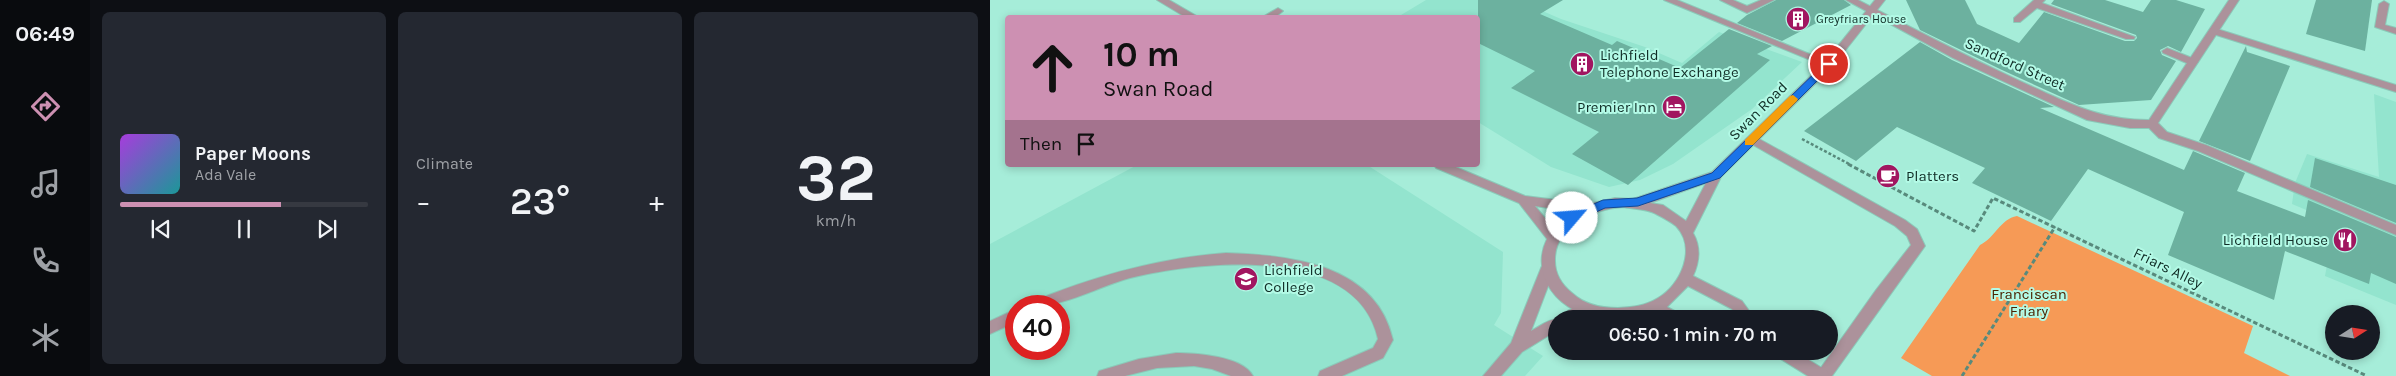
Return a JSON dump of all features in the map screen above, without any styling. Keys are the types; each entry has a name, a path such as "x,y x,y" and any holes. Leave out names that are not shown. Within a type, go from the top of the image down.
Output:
{"street":[{"path":"1162,0 1190,15"},
{"path":"1669,0 1829,64"},
{"path":"1725,0 1747,10 1769,0"},
{"name":"Sandford Street","path":"1851,0 1957,56 2092,117 2130,124 2152,124"},
{"name":"Swan Road","path":"1687,231 1716,175 1829,64 1880,0"},
{"path":"2234,0 2152,124 2163,135 2202,148 2396,230"},
{"path":"2016,20 2038,2 2130,37"},
{"path":"2384,4 2380,27 2396,31"},
{"path":"1271,15 1278,11"},
{"path":"2214,31 2396,89"},
{"path":"2167,51 2193,62"},
{"path":"1752,139 1900,223 1912,233 1918,246 1822,376 1796,360"},
{"path":"1445,167 1523,200 1589,209"},
{"name":"Swan Road","path":"1638,202 1716,175"},
{"path":"1523,200 1554,238"},
{"path":"1638,202 1656,207 1674,216 1687,231 1694,253 1687,279 1669,298 1653,307 1634,313 1608,314 1583,309 1568,300 1552,282 1548,268 1548,252 1554,238 1572,218 1589,209 1603,204 1638,202"},
{"path":"1065,295 1102,281 1147,268 1196,261 1236,258 1272,260 1315,269 1340,280 1373,308 1383,323 1386,340 1378,353 1326,376"},
{"path":"1517,347 1548,268"},
{"path":"1687,279 1737,305 1741,310"},
{"path":"1653,307 1659,310"},
{"path":"990,328 1005,320"},
{"path":"1491,376 1517,347 1548,329"},
{"path":"1105,376 1133,366 1165,360 1198,360 1217,363 1245,376"}],"path":[{"name":"Friars Alley","path":"1770,122 1974,231 1994,198 2367,376"},
{"path":"1962,376 2055,227"}],"shaded area":[{"path":"1426,0 1517,0 1561,19 1645,47 1682,63 1719,32 1802,62 1752,109 1673,164 1640,180 1609,187 1551,167 1480,123 1480,15 1401,15"},
{"path":"2374,94 2396,102 2396,305 2325,276 2335,222 2292,204 2295,183 2307,154 2379,177"},
{"name":"Lichfield College","path":"1133,167 1370,167 1503,252 1501,313 1494,325 1543,356 1525,376 990,376 990,244"}],"green space":[{"name":"Franciscan Friary","path":"2017,216 2253,326 2244,353 2290,376 1932,376 1901,358 1980,245 1990,238 2006,221"}],"building":[{"path":"1478,0 1563,0 1540,14 1612,45 1617,41 1680,68 1729,29 1772,46 1757,54 1770,60 1628,185 1572,154 1599,132 1511,88 1535,71 1480,44 1480,15 1478,15"},
{"path":"1776,0 1844,0 1851,5 1782,41 1737,23 1747,15"},
{"path":"1906,0 1965,0 1977,24 2019,43 2044,12 2125,41 2134,41 2137,38 2136,35 2051,4 2054,0 2105,0 2143,12 2151,0 2176,0 2205,9 2181,52 2168,46 2160,50 2162,55 2176,61 2151,100 2079,105 1920,30"},
{"path":"2316,0 2372,0 2365,51 2306,34"},
{"path":"1920,42 1952,60 2054,107 2040,108 2184,170 2193,151 2245,173 2237,191 2305,217 2308,200 2396,237 2396,284 2371,273 2369,284 2285,251 2274,300 2168,255 2184,212 2088,169 2051,221 1972,183 1985,168 1897,127 1856,161 1804,131"},
{"path":"2246,46 2247,52 2290,66 2250,161 2199,141"},
{"path":"2315,158 2396,185 2396,223 2310,187"}],"slow traffic":[{"path":"1749,142 1793,99"}],"place":[{"name":"Greyfriars House","path":"1798,19"},
{"name":"Lichfield Telephone Exchange","path":"1582,64"},
{"name":"Premier Inn","path":"1674,107"},
{"name":"Platters","path":"1888,176"},
{"name":"Lichfield House","path":"2345,240"},
{"name":"Lichfield College","path":"1246,279"}],"route":[{"path":"1572,218 1603,204 1638,202 1716,175 1829,64"}]}
